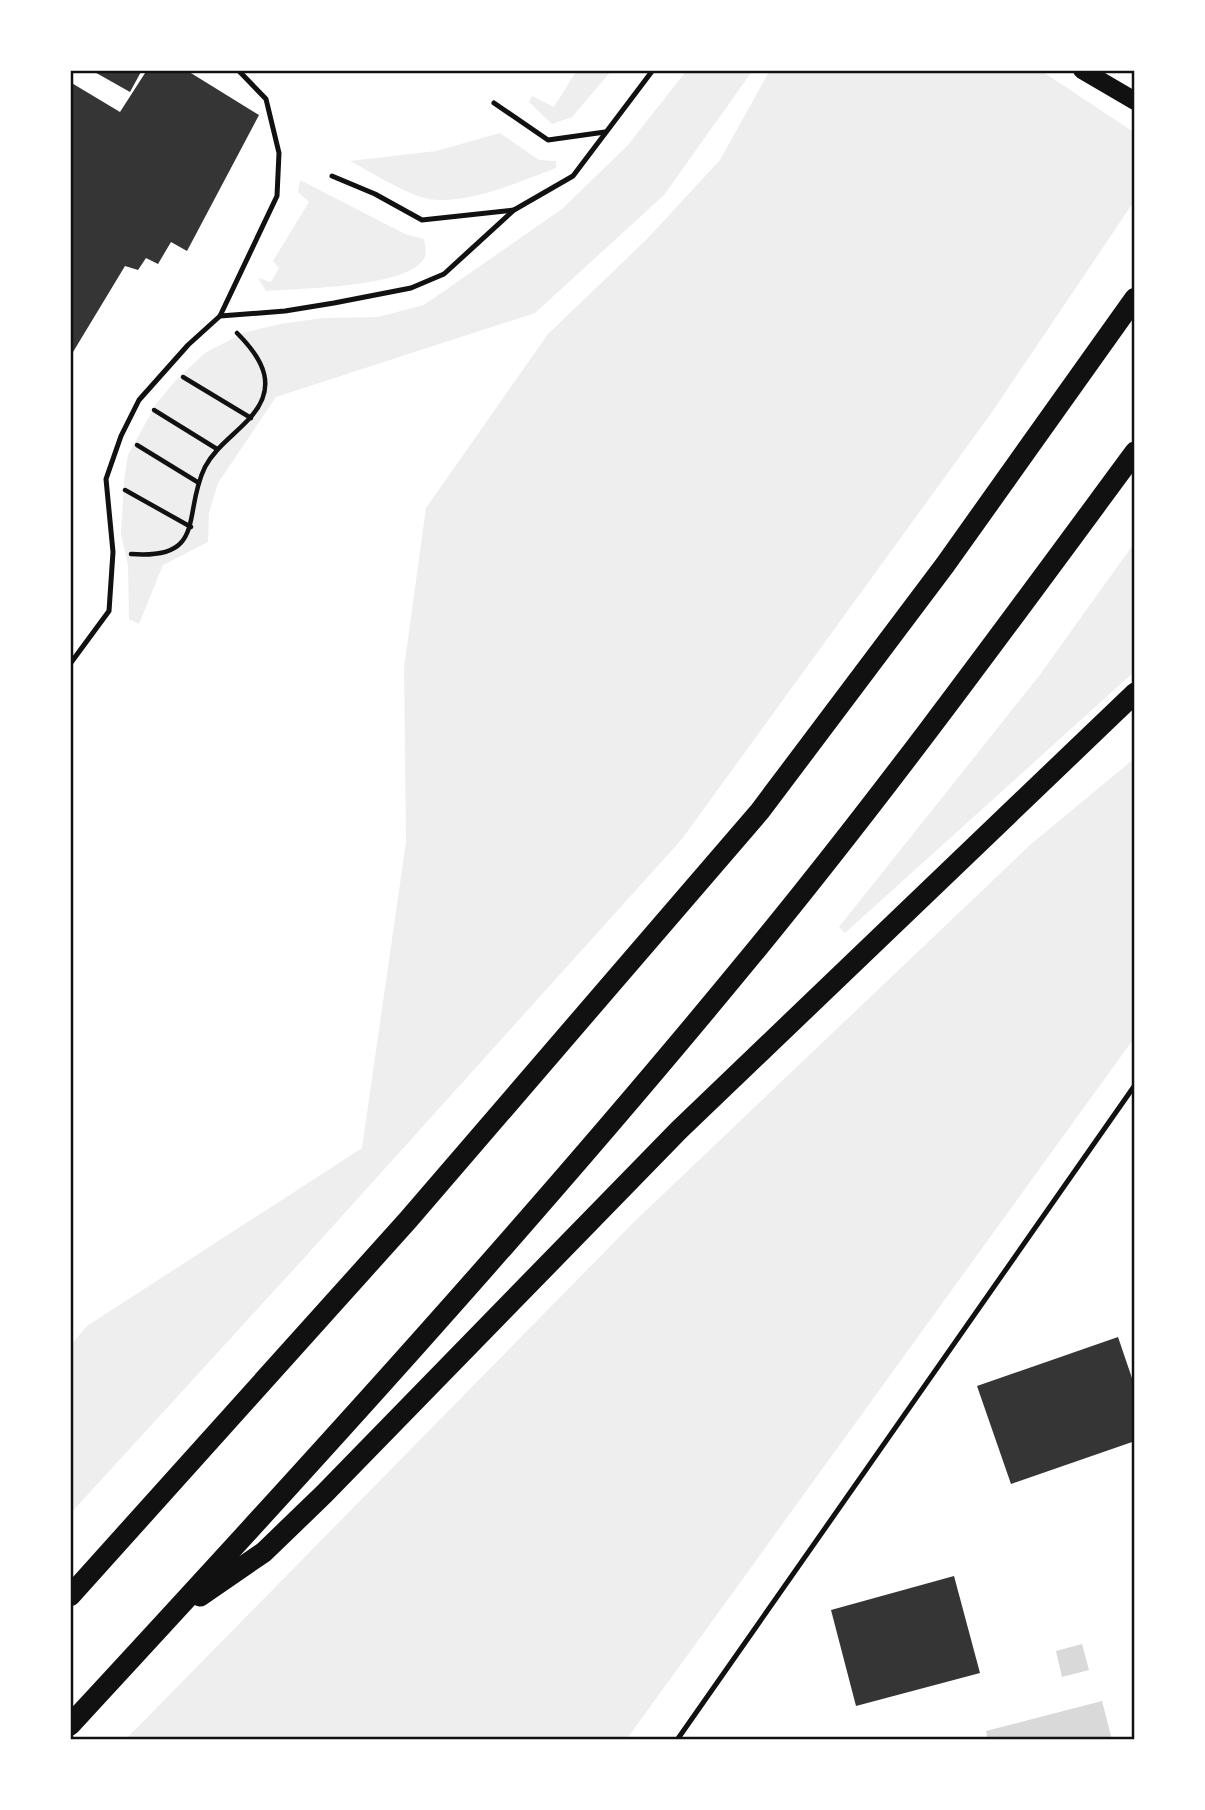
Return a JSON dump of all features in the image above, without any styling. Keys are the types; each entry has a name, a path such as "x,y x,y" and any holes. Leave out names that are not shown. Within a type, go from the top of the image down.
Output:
{"highway":[{"path":"70,1596 408,1220 760,811 945,565 1135,298"},
{"path":"70,1725 416,1346 621,1112 758,948 936,721 1135,452"},
{"path":"170,1617 264,1552 679,1130 1135,692"}],"main road":[{"path":"1082,70 1135,101"}],"lane":[{"path":"70,664 109,611 113,552 106,479 121,436 139,400 188,345 220,316 277,196 279,153 266,99 238,70"},
{"path":"220,316 285,311 411,288 444,274 514,210 573,176 653,70"},
{"path":"494,103 548,139 605,132"},
{"path":"332,176 375,194 422,220 514,210"},
{"path":"677,1740 1135,1085"}],"path":[{"path":"113,552 141,555 166,553 179,546 191,527 199,483 206,467 218,449 251,418 262,399 267,380 255,352 220,316"},
{"path":"167,368 251,418"},
{"path":"139,400 218,449"},
{"path":"121,436 199,483"},
{"path":"106,479 191,527"}],"shaded area":[{"path":"577,70 612,70 572,117 552,124 529,102 532,96 554,107"},
{"path":"687,70 753,70 664,195 535,313 276,397 218,483 209,513 208,542 163,565 139,624 129,619 128,565 121,534 128,455 156,404 176,380 205,353 243,333 323,318 378,317 424,305 562,209 628,145"},
{"path":"770,70 1040,70 1135,133 1135,200 992,412 682,839 70,1514 70,1346 87,1326 362,1148 406,842 404,668 426,508 548,334 647,239 720,160"},
{"path":"500,133 539,160 556,161 556,168 507,187 469,197 433,200 418,196 350,161 436,151"},
{"path":"300,180 405,234 424,239 425,257 412,269 374,281 266,291 258,278 271,282 279,268 273,261 309,202 298,192"},
{"path":"1135,542 1135,671 845,933 839,927 1039,676"},
{"path":"1135,758 1135,1037 626,1740 125,1740 635,1221 1030,845"},
{"path":"1082,1644 1089,1670 1062,1677 1056,1651"},
{"path":"1102,1701 1112,1740 988,1740 986,1731"}],"building":[{"path":"91,70 142,70 130,92"},
{"path":"147,70 186,70 259,115 187,251 171,242 158,264 146,258 138,270 125,266 70,357 70,82 120,112"},
{"path":"1118,1337 1135,1387 1135,1441 1011,1484 977,1386"},
{"path":"954,1576 980,1673 856,1706 831,1610"}]}
